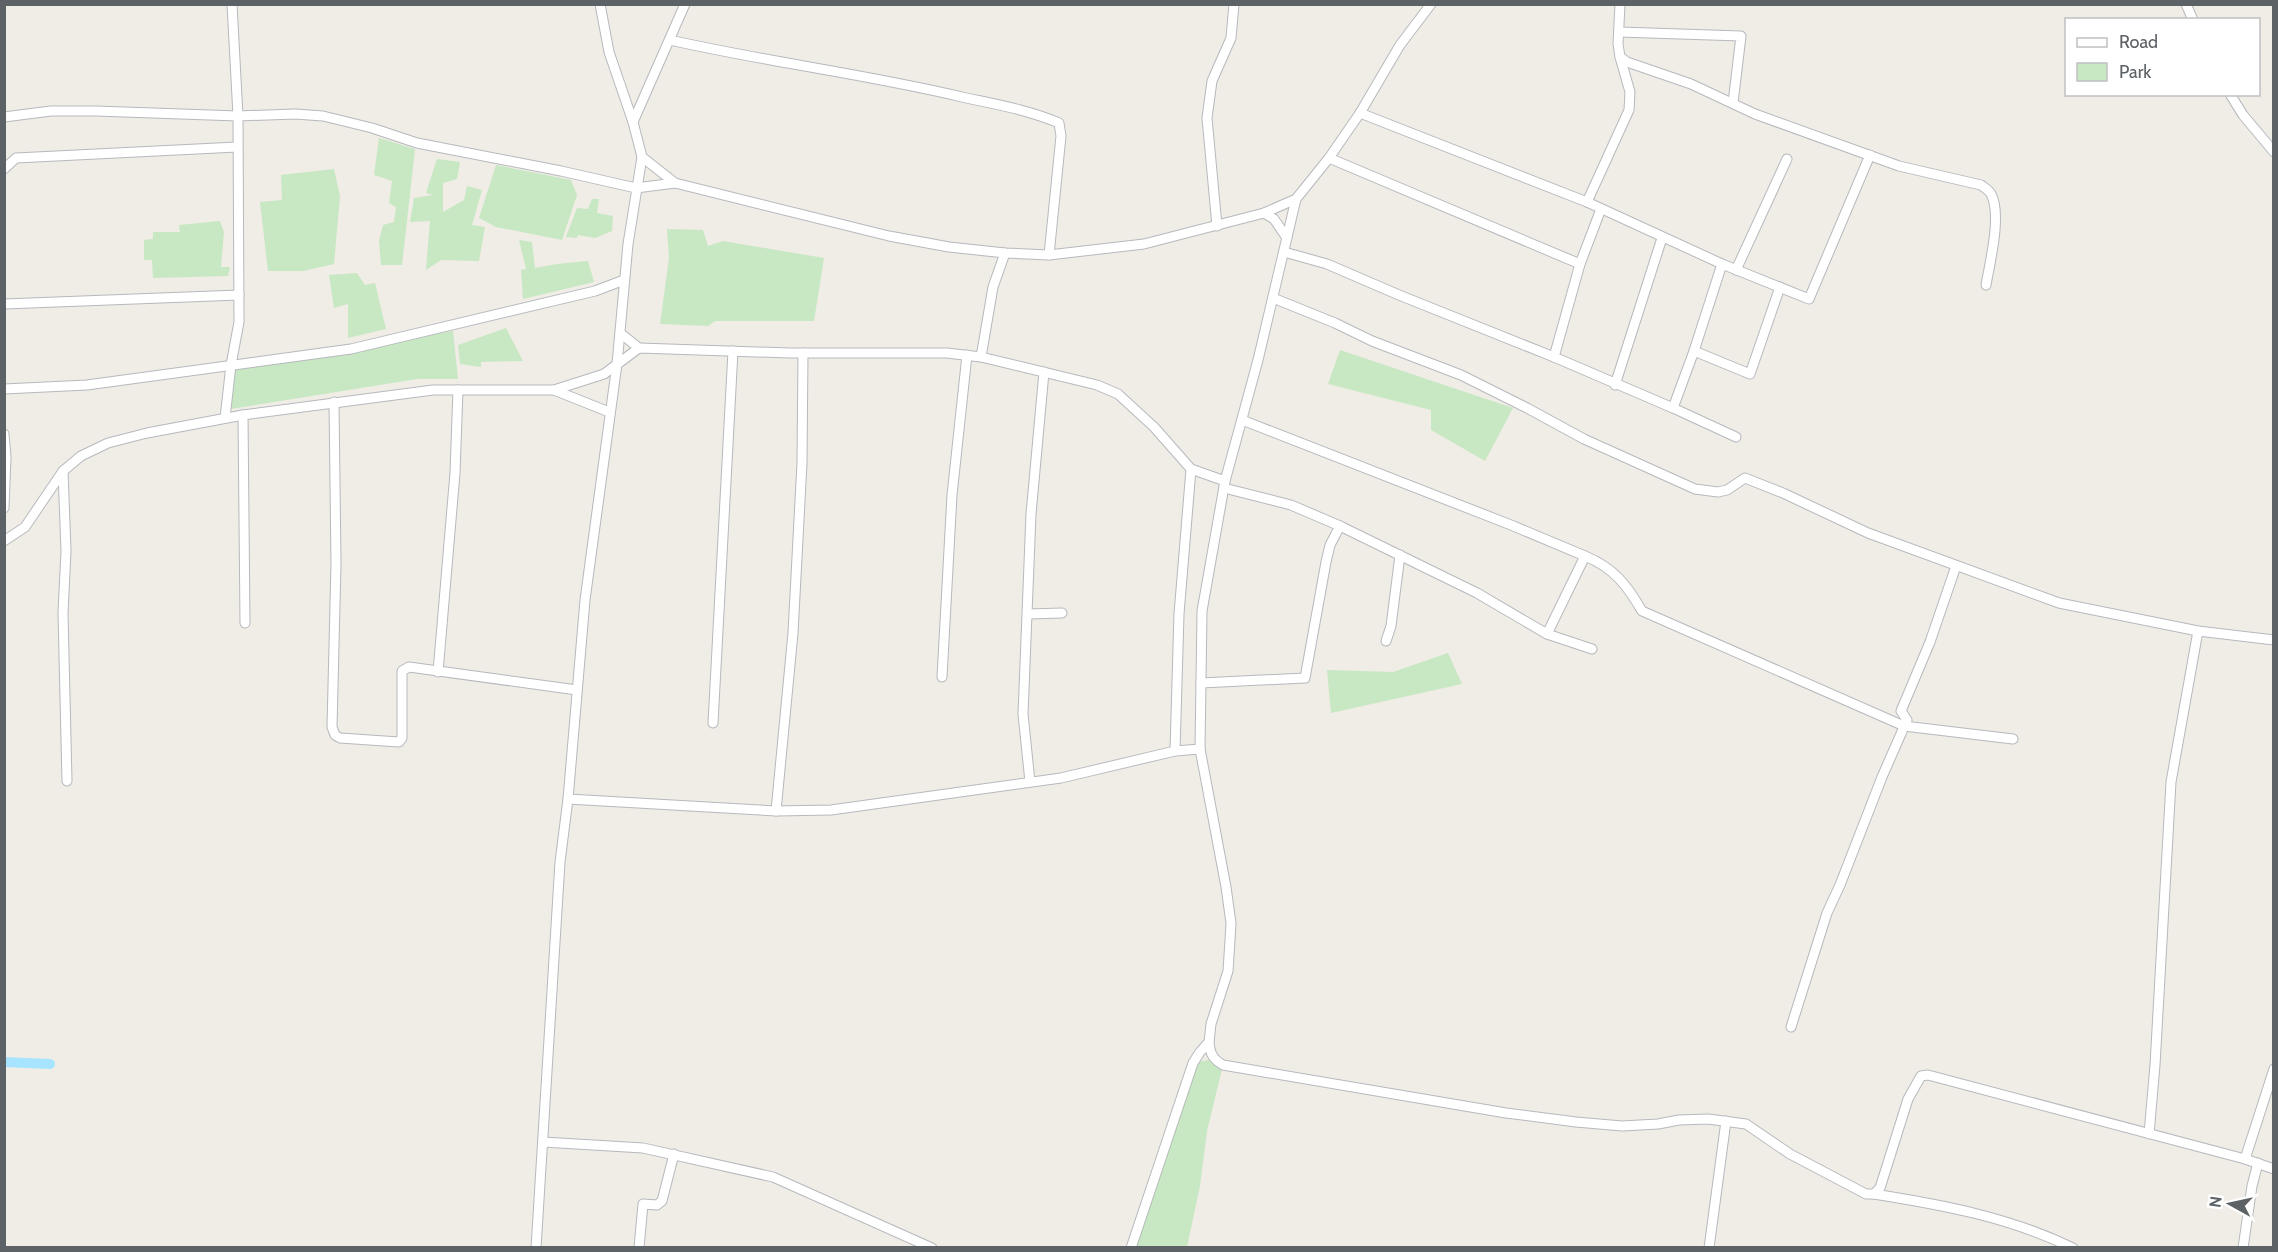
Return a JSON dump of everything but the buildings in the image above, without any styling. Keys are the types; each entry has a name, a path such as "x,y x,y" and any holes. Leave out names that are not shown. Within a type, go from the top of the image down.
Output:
{"street":[{"path":"225,418 239,322 238,116 232,4"},
{"path":"536,1248 560,862 568,799 585,600 617,364 624,280 642,157 633,122 609,52 600,4"},
{"path":"633,122 686,4"},
{"path":"1217,226 1207,118 1212,81 1231,38 1234,4"},
{"path":"1216,1061 1210,1053 1209,1042 1211,1024 1228,971 1231,923 1213,811 1200,749 1202,611 1226,471 1242,420 1296,199 1329,158 1360,113 1400,45 1431,4"},
{"path":"1587,202 1629,110 1630,92 1620,57 1620,4"},
{"path":"2186,4 2192,18"},
{"path":"1619,32 1741,36 1733,104"},
{"path":"670,40 724,52 899,82 1005,107 1059,123 1061,136 1049,255"},
{"path":"1620,57 1691,84 1755,114 1899,166 1980,185 1990,191 1995,216 1986,285"},
{"path":"2231,96 2243,115 2274,152"},
{"path":"4,117 51,111 323,116 372,128 425,145 636,188 675,183 889,236 949,247 1005,253 1049,255 1144,244 1264,213 1296,199"},
{"path":"1360,113 1587,202 1662,238 1809,299 1870,155"},
{"path":"4,168 16,158 237,147"},
{"path":"642,157 675,183"},
{"path":"1329,158 1580,264"},
{"path":"1736,270 1787,159"},
{"path":"1554,357 1580,264 1601,209"},
{"path":"1264,213 1274,219 1287,238"},
{"path":"1615,385 1662,238"},
{"path":"1284,252 1327,264 1554,357 1736,437"},
{"path":"981,357 993,287 1005,253"},
{"path":"1674,408 1722,264"},
{"path":"4,389 87,385 362,346 595,291 624,280"},
{"path":"1694,351 1750,374 1780,287"},
{"path":"4,304 239,295"},
{"path":"1273,298 1372,341 1461,375 1584,439 1695,489 1718,492 1727,490 1745,478 1783,493 1868,533 2059,603 2198,631 2274,640"},
{"path":"620,333 639,348 803,353 921,352 967,355 1097,385 1118,394 1154,428 1191,469 1225,485 1291,505 1340,526 1477,593 1547,634 1592,649"},
{"path":"4,541 25,527 63,471 81,456 108,443 147,433 243,415 433,390 554,390 604,374 639,348"},
{"path":"713,723 733,351"},
{"path":"776,811 793,633 802,463 803,353"},
{"path":"942,677 952,495 967,355"},
{"path":"1030,782 1023,714 1031,514 1044,372"},
{"path":"438,672 455,473 458,390"},
{"path":"554,390 609,412"},
{"path":"334,402 336,564 332,726 335,735 340,738 399,742 402,738 402,671 409,667 577,690"},
{"path":"243,415 245,623"},
{"path":"1242,420 1600,562 1627,585 1642,611 1905,726 2013,739"},
{"path":"4,434 6,457 4,508"},
{"path":"1175,751 1179,614 1191,469"},
{"path":"63,471 66,551 63,613 67,781"},
{"path":"1201,683 1305,678 1326,562 1340,526"},
{"path":"1386,641 1391,626 1400,555"},
{"path":"1547,634 1585,556"},
{"path":"1791,1027 1827,913 1905,726 1907,720 1901,711 1930,642 1956,566"},
{"path":"1028,614 1062,613"},
{"path":"2150,1134 2171,782 2198,631"},
{"path":"568,799 776,811 831,810 1061,778 1175,751 1200,749"},
{"path":"1131,1248 1193,1063 1209,1042"},
{"path":"1193,1063 1216,1061 1240,1068 1506,1113 1576,1122 1622,1126 1679,1120 1726,1121 1746,1124 1790,1154 1866,1194 1975,1212 2045,1234 2073,1248"},
{"path":"2245,1159 2274,1069"},
{"path":"1874,1194 1880,1188 1908,1100 1921,1076 1928,1075 2245,1159 2274,1169"},
{"path":"1709,1248 1726,1121"},
{"path":"543,1142 643,1148 773,1177 932,1248"},
{"path":"639,1248 643,1204 657,1205 662,1201 674,1154"},
{"path":"2242,1248 2258,1163"}],"green space":[{"path":"379,138 415,149 402,265 381,265 379,241 383,225 394,222 396,207 389,203 392,181 374,175"},
{"path":"437,159 460,162 457,179 443,183 443,212 464,200 467,186 482,190 472,225 485,227 479,261 441,260 426,270 430,221 410,222 414,198 433,195 426,193"},
{"path":"496,165 571,180 577,195 562,240 496,227 479,218"},
{"path":"334,169 340,196 334,264 303,271 268,271 260,202 282,200 281,175"},
{"path":"592,199 599,199 597,213 613,216 612,231 595,238 578,235 577,238 566,237 577,208 588,209"},
{"path":"220,221 224,232 221,267 230,267 228,276 153,278 152,260 144,260 144,240 153,239 153,232 180,232 179,225"},
{"path":"667,229 703,230 708,246 723,241 824,258 814,321 715,321 708,326 660,324 669,258"},
{"path":"519,240 532,242 535,268 588,261 594,282 523,299 521,270 526,269"},
{"path":"357,273 365,285 375,283 386,329 348,338 348,304 334,308 329,275"},
{"path":"506,328 523,361 481,362 481,367 460,364 458,345"},
{"path":"453,331 458,379 417,379 231,409 235,370"},
{"path":"1340,350 1513,408 1485,461 1431,430 1431,410 1328,384"},
{"path":"1448,653 1462,684 1331,713 1327,670 1393,672"},
{"path":"1208,1060 1223,1065 1207,1131 1200,1186 1187,1247 1131,1248 1193,1063"}],"waterway":[{"path":"4,1062 50,1064"}]}
